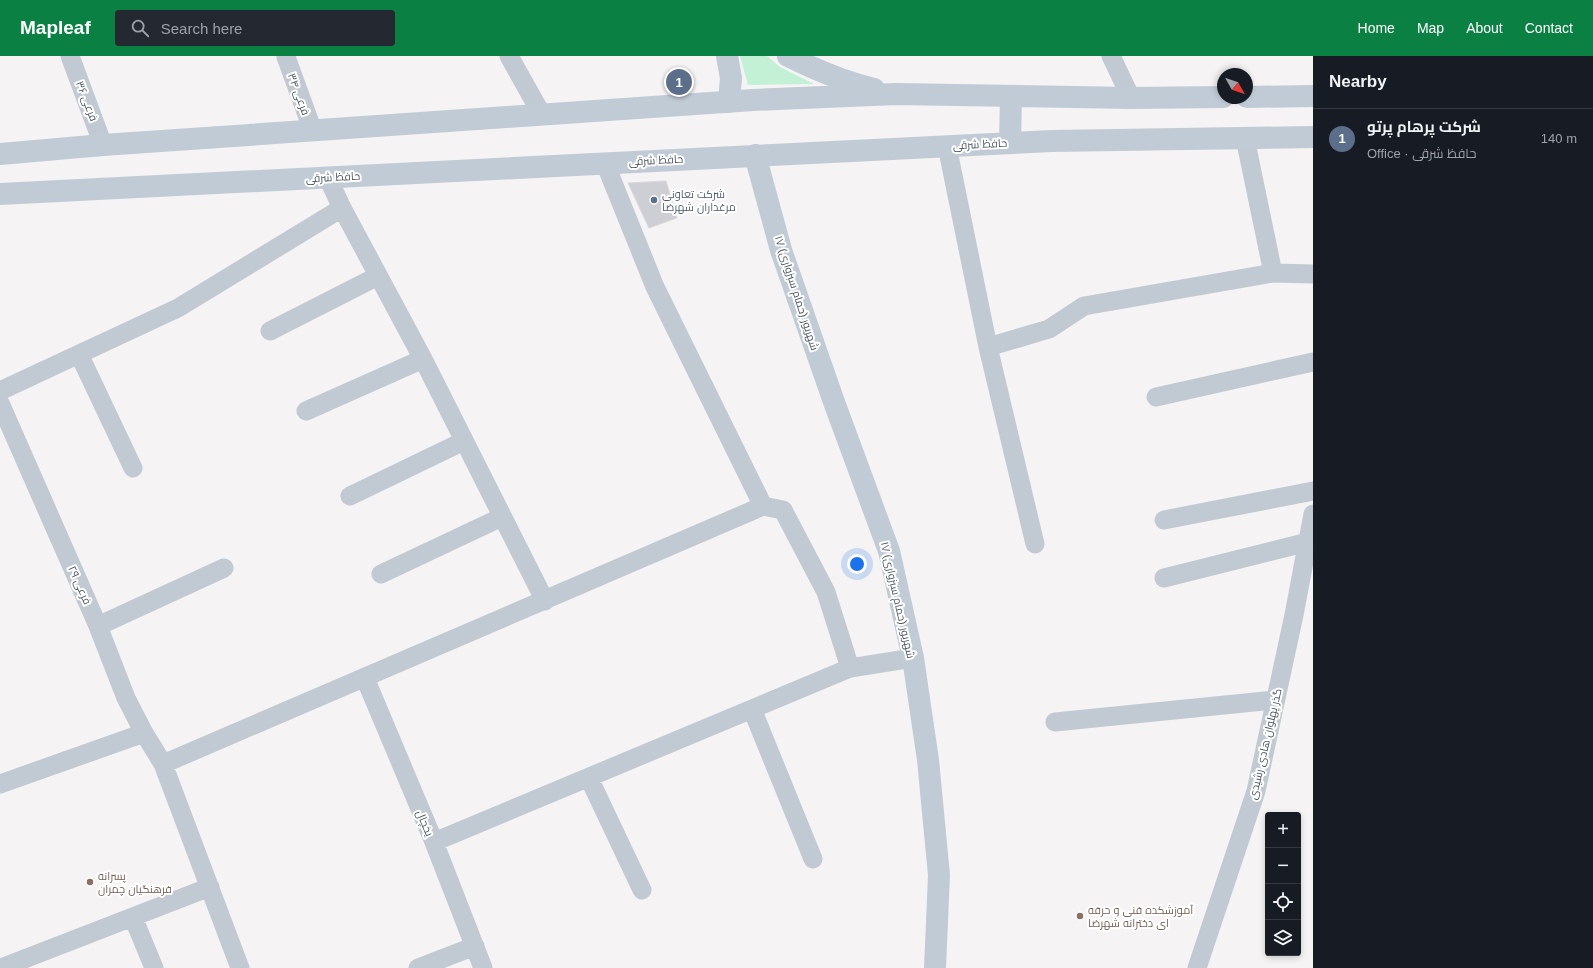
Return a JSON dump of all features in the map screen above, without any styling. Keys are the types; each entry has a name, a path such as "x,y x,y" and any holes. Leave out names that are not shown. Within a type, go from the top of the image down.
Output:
{"main road":[{"path":"727,56 731,78 729,102"},
{"path":"788,56 812,68 853,84 896,94"},
{"path":"0,154 103,145 729,102 896,94 1131,98 1217,97"},
{"path":"1010,142 1011,96"},
{"path":"1253,97 1313,96"},
{"name":"حافظ شرقی","path":"0,194 1010,142 1313,137"},
{"name":"۱۷ شهریور (حمام سبزواری)","path":"755,155 781,250 888,551 913,658 928,760 939,875 936,968"}],"street":[{"name":"فرعی ۳۶","path":"70,56 103,145"},
{"path":"509,56 542,115"},
{"path":"1111,56 1131,98"},
{"name":"فرعی ۳۴","path":"286,57 312,131"},
{"path":"1245,138 1274,273"},
{"path":"947,146 988,347 1035,544"},
{"path":"605,163 655,287 763,506"},
{"path":"328,178 342,208 423,359 545,601"},
{"path":"0,391 178,308 342,208"},
{"path":"988,347 1049,328 1084,306 1274,273 1313,274"},
{"path":"270,331 378,276"},
{"path":"79,354 133,468"},
{"path":"306,411 423,359"},
{"path":"1156,397 1313,362"},
{"name":"فرعی ۲۹","path":"2,413 98,626 126,698 144,734 164,764 240,968"},
{"path":"350,496 464,442"},
{"path":"1164,520 1313,491"},
{"path":"164,764 763,506 784,510 826,592 850,668"},
{"name":"گذر پهلوان هادی رشیدی","path":"1197,968 1256,791 1313,514"},
{"path":"381,574 502,516"},
{"path":"1164,578 1308,542"},
{"path":"98,626 224,568"},
{"path":"434,842 850,668 913,658"},
{"name":"یخچال","path":"365,678 434,842 484,968"},
{"path":"1055,722 1275,700"},
{"path":"752,709 813,859"},
{"path":"0,784 144,734"},
{"path":"589,778 642,890"},
{"path":"1,968 210,887"},
{"path":"133,917 154,968"},
{"path":"418,968 475,946"}],"green space":[{"path":"740,56 767,56 780,67 814,84 748,85"}],"building":[{"name":"شرکت تعاونی مرغداران شهرضا","path":"666,181 677,218 649,228 628,183"}],"place":[{"name":"شرکت پرهام پرتو","path":"679,82"},
{"name":"شرکت تعاونی مرغداران شهرضا","path":"654,200"},
{"name":"پسرانه فرهنگیان چمران","path":"90,882"},
{"name":"آموزشکده فنی و حرفه ای دخترانه شهرضا","path":"1080,916"}]}
